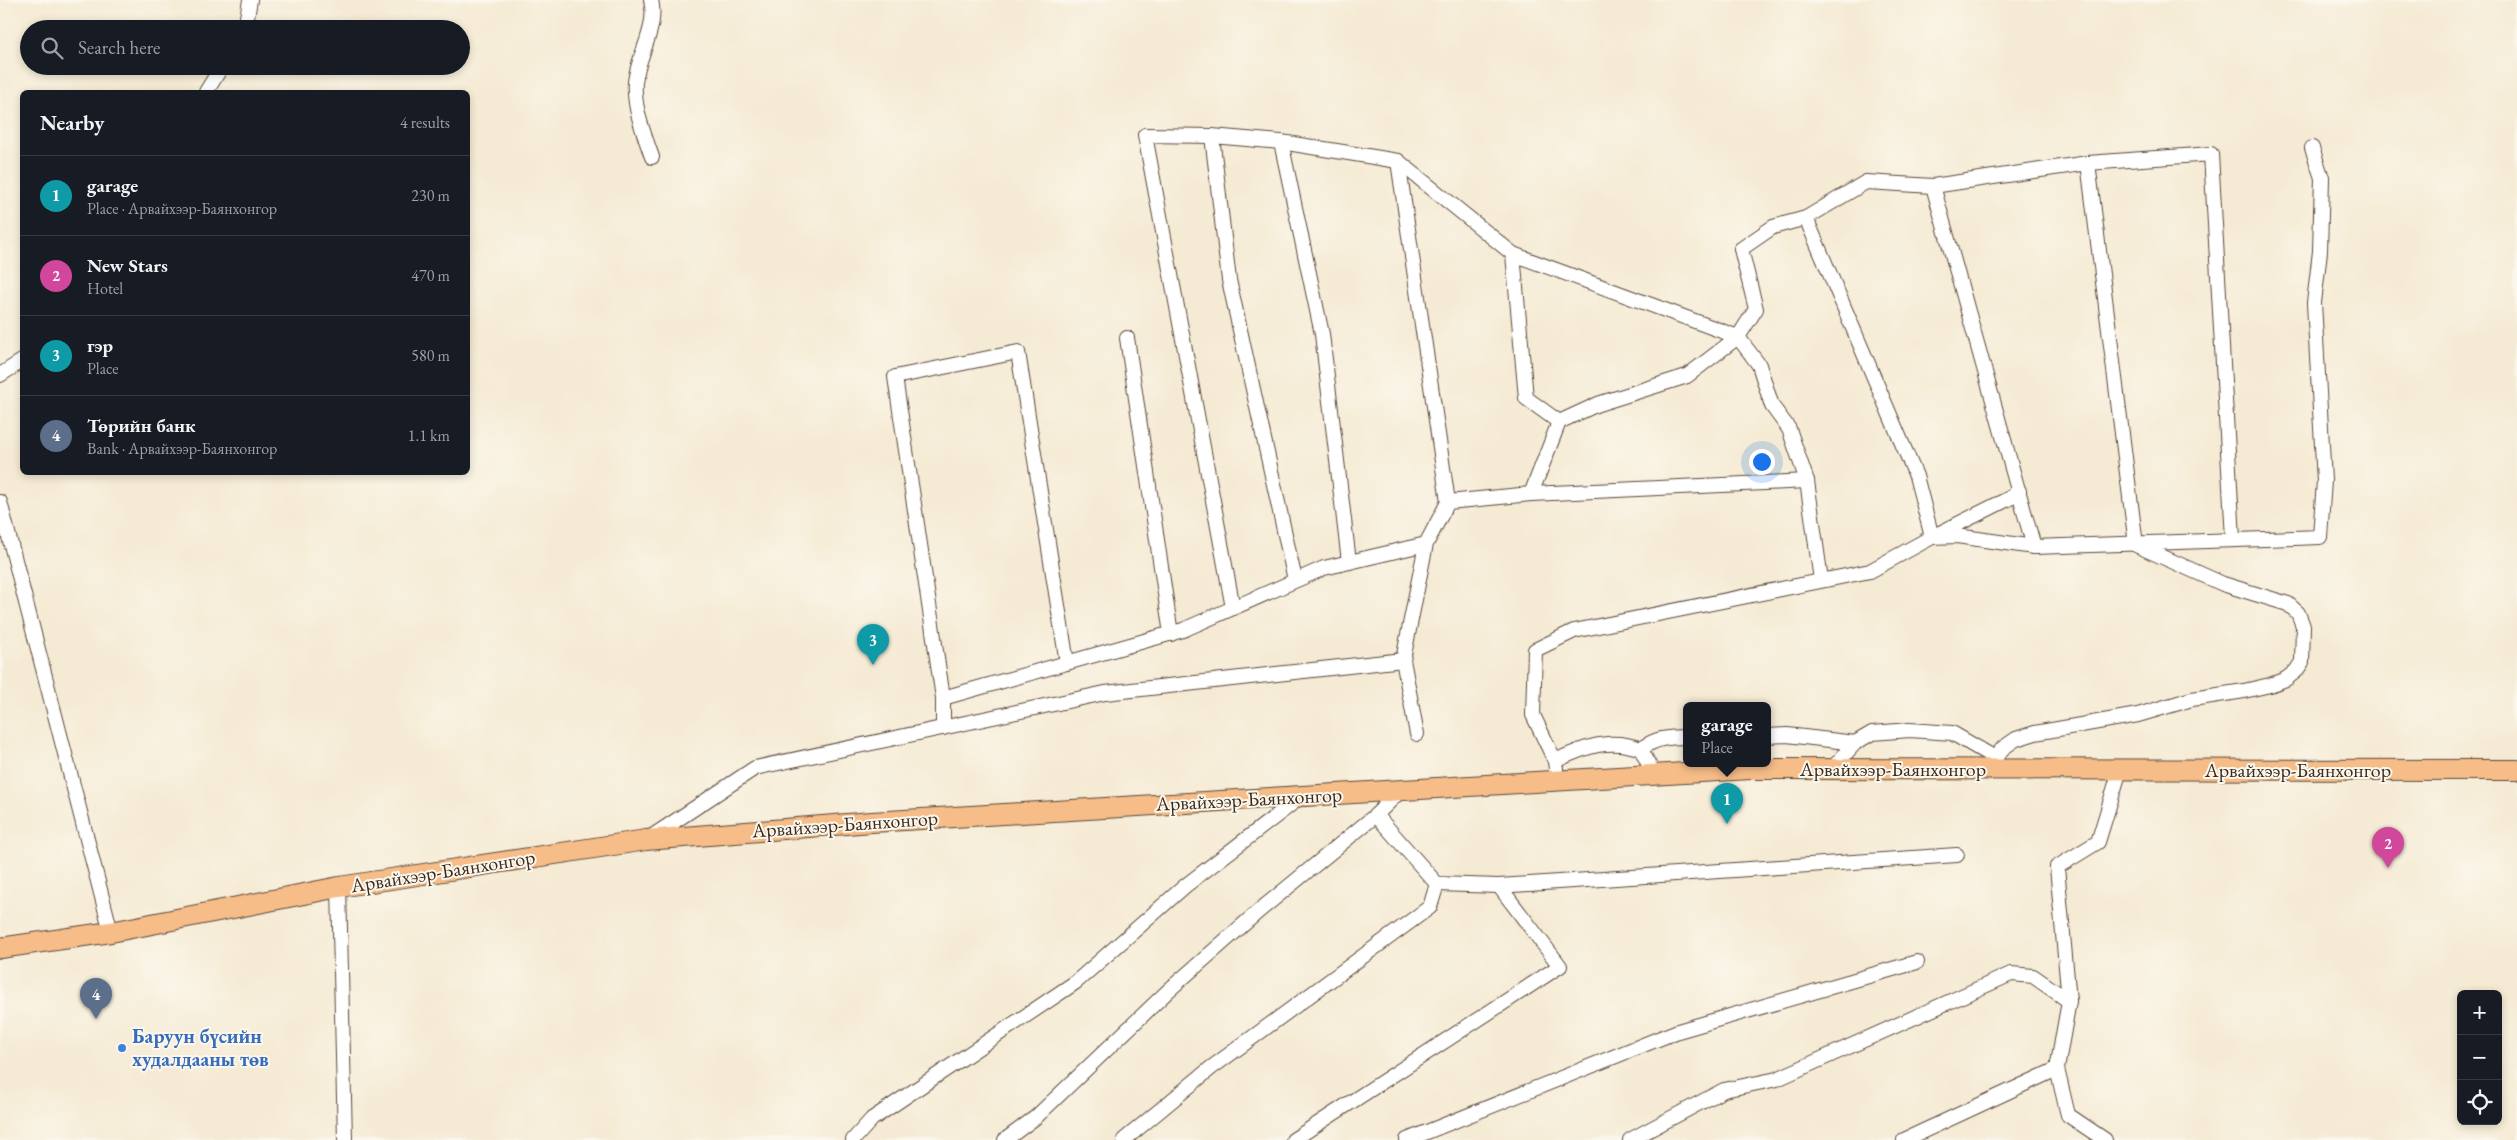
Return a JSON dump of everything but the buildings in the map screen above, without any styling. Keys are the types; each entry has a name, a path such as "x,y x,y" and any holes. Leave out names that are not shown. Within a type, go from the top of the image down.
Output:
{"highway":[{"name":"Арвайхээр-Баянхонгор","path":"0,948 111,932 339,887 646,840 929,818 1400,790 1556,770 1654,775 1751,769 1832,769 1990,764 2120,770 2512,770"}],"street":[{"path":"247,20 250,0"},
{"path":"651,0 654,12 652,27 639,60 635,84 637,108 652,157"},
{"path":"207,90 216,75"},
{"path":"1233,608 1145,135 1212,136 1281,142 1398,161 1513,254 1738,337 1759,366 1772,406 1789,429 1808,481 1820,580"},
{"path":"1212,136 1229,280 1295,580"},
{"path":"1281,142 1322,334 1349,562"},
{"path":"1932,537 1957,536 2034,548 2136,545 2233,538 2320,537 2324,481 2314,304 2320,251 2322,178 2312,148"},
{"path":"1531,494 1560,422 1598,404 1687,376 1738,337 1756,309 1741,249 1773,227 1806,218 1866,182 1934,186 2088,163 2210,154 2233,538"},
{"path":"1398,161 1448,502 1426,544 1403,660 1417,734"},
{"path":"2088,163 2136,545"},
{"path":"1934,186 2034,548"},
{"path":"1806,218 1916,476 1932,537"},
{"path":"1513,254 1526,398 1560,422"},
{"path":"1127,338 1171,634"},
{"path":"942,728 943,698 895,377 1018,352 1067,663"},
{"path":"0,374 20,362"},
{"path":"1448,502 1531,494 1808,481"},
{"path":"1654,775 1641,749 1626,743 1584,746 1556,770 1533,715 1535,650 1574,631 1870,571 2010,498 2019,491"},
{"path":"0,502 111,932"},
{"path":"943,698 1171,634 1324,568 1426,544"},
{"path":"1832,769 1855,743 1872,733 1910,730 1952,733 1990,764 2003,748 2016,739 2036,733 2138,715 2192,699 2270,685 2286,679 2296,671 2302,662 2303,626 2298,613 2288,604 2223,584 2136,545"},
{"path":"646,840 755,768 1106,694 1403,660"},
{"path":"1771,736 1787,735 1855,743"},
{"path":"1641,749 1650,742 1667,738 1683,737"},
{"path":"2100,1139 2068,1115 2057,1069 2069,1002 2057,867 2098,842 2120,770"},
{"path":"1005,1140 1036,1117 1197,965 1376,815 1400,790"},
{"path":"853,1140 872,1119 1076,982 1185,886 1302,796"},
{"path":"1376,815 1436,884 1499,886 1957,855"},
{"path":"1124,1140 1211,1068 1430,907 1436,884"},
{"path":"1293,1140 1560,966 1499,886"},
{"path":"339,887 345,1140"},
{"path":"1407,1140 1678,1031 1917,962"},
{"path":"1630,1140 1724,1090 1777,1080 2011,974 2033,976 2069,1002"},
{"path":"1904,1140 2057,1069"}],"place":[{"name":"гэр","path":"873,665"},
{"name":"garage","path":"1727,824"},
{"name":"New Stars","path":"2388,868"},
{"name":"Төрийн банк","path":"96,1019"},
{"name":"Баруун бүсийн худалдааны төв","path":"122,1048"}]}
